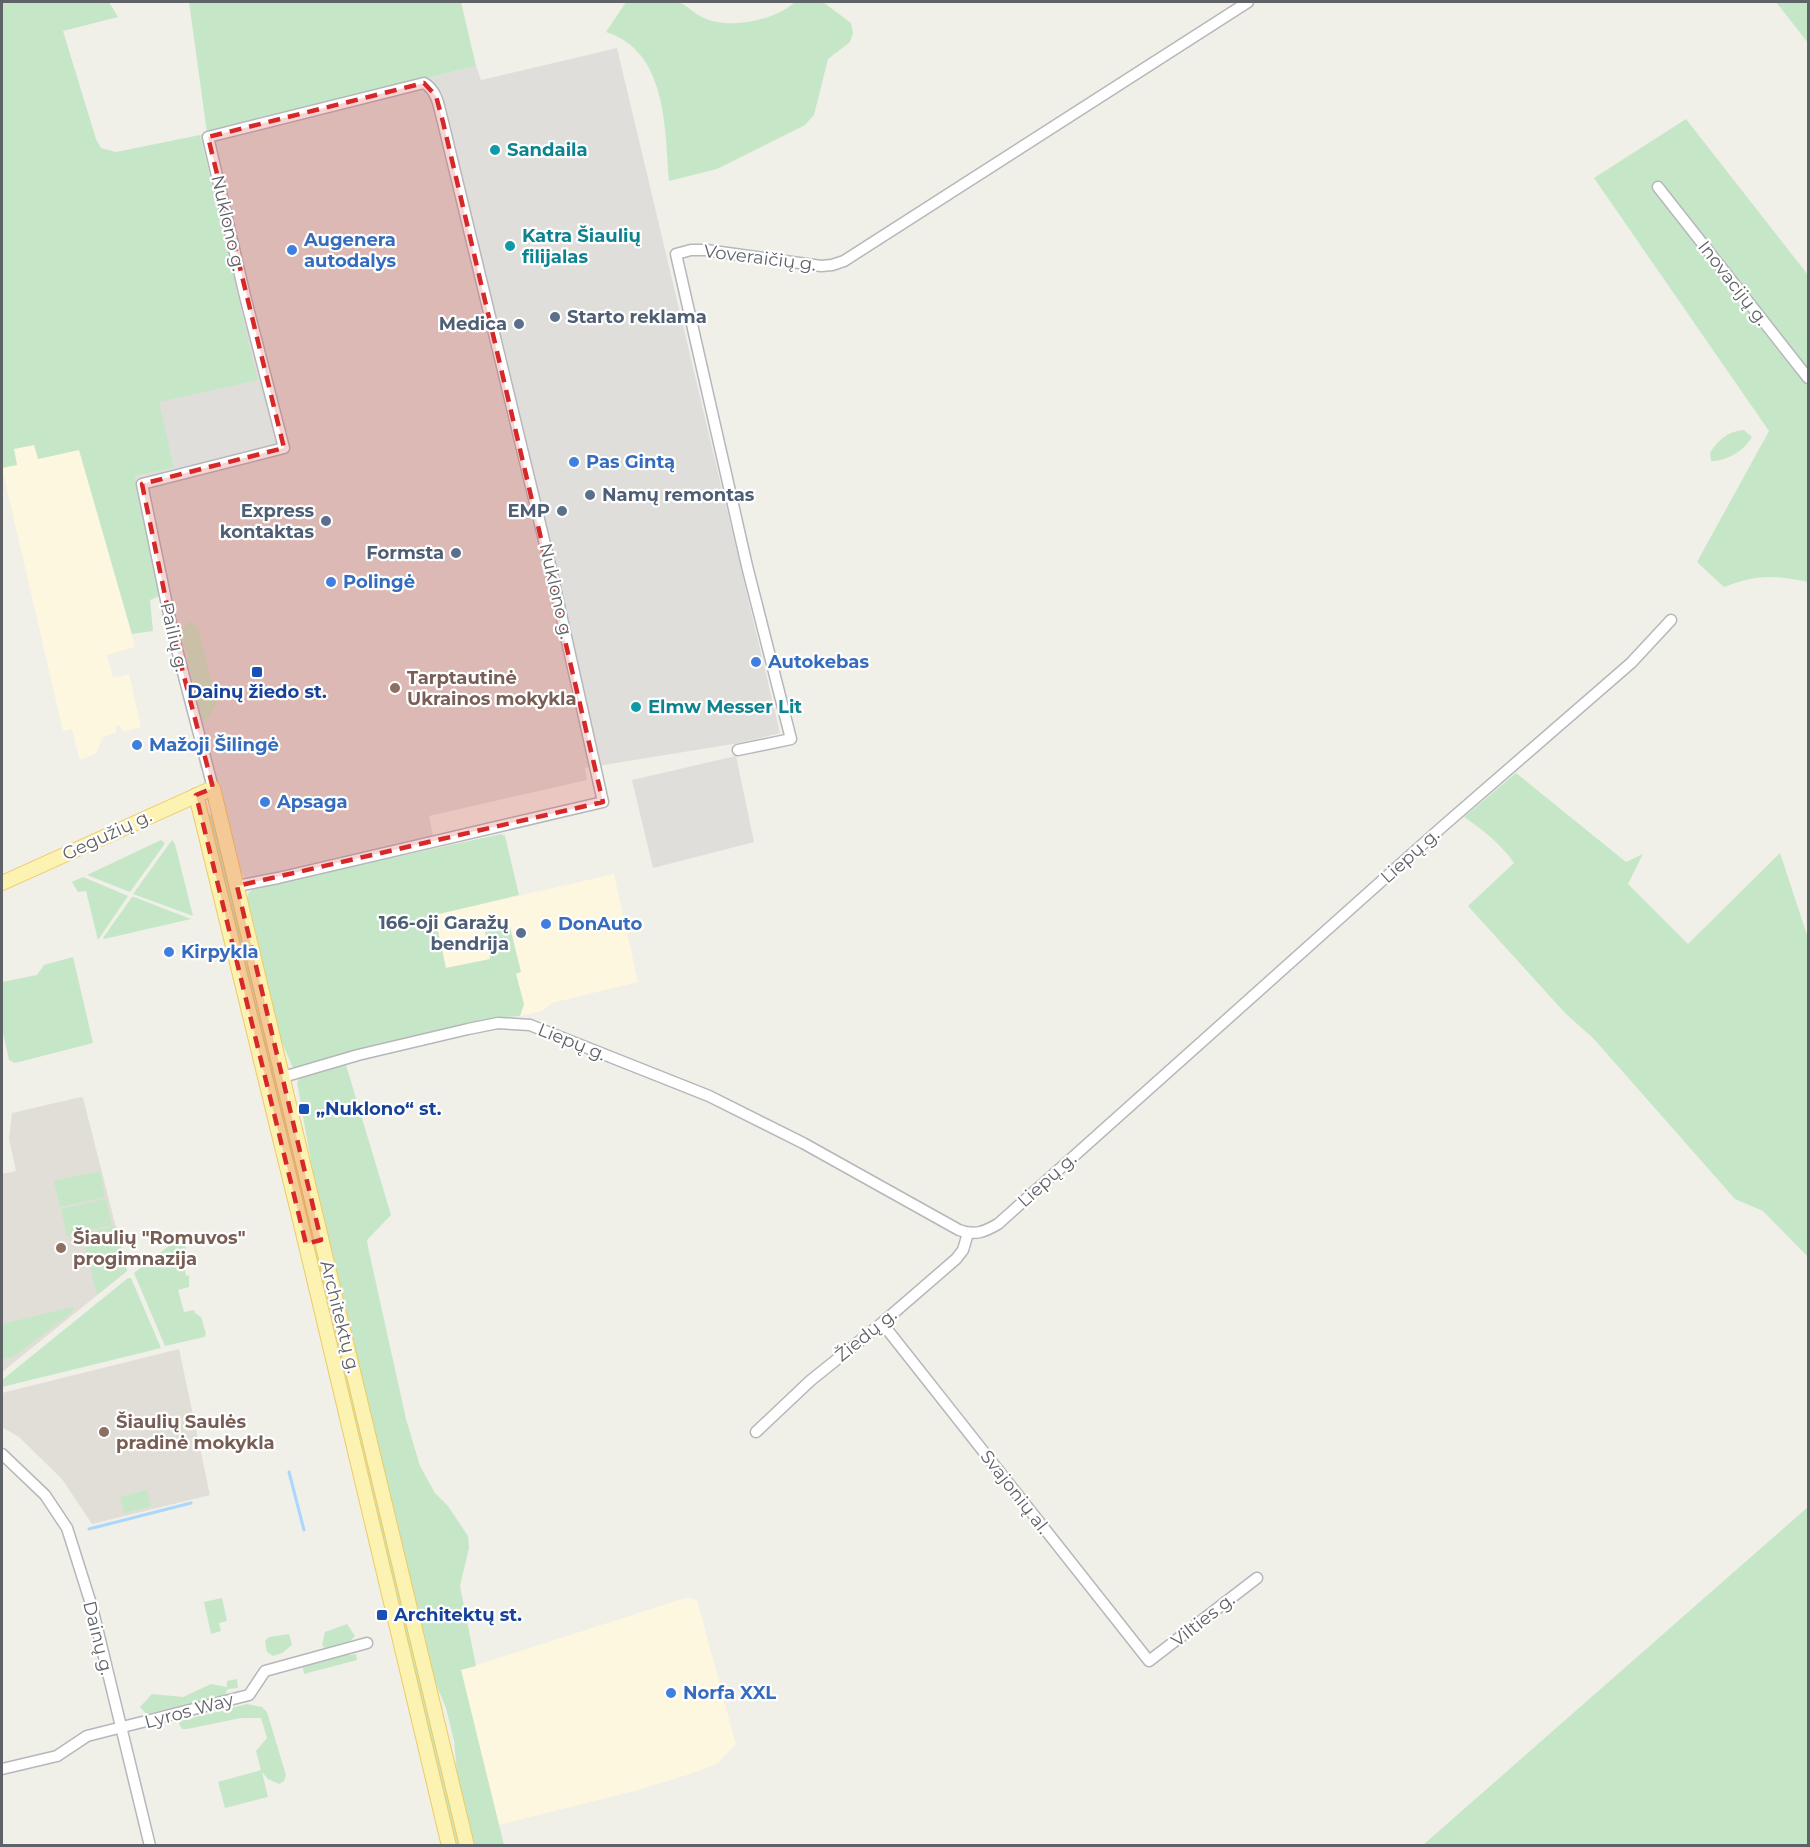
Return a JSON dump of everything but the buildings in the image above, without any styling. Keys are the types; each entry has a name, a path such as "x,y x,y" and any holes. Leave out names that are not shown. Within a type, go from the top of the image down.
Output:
{"main road":[{"name":"Architektų g.","path":"213,788 467,1845"},
{"name":"Gegužių g.","path":"2,883 213,788"},
{"name":"Architektų g.","path":"196,795 449,1845"},
{"path":"306,1244 321,1240"}],"street":[{"name":"Voveraičių g.","path":"738,750 791,739 747,566 676,254 691,250 706,250 821,266 844,261 1248,2"},
{"name":"Nuklono g.","path":"142,484 284,448 245,296 208,137 424,83 431,87 436,96 443,122 550,564 603,802 237,886"},
{"name":"Inovacijų g.","path":"1658,187 1809,378"},
{"name":"Pailių g.","path":"142,484 173,634 213,788"},
{"name":"Liepų g.","path":"283,1077 358,1055 468,1029 512,1022 530,1025 709,1096 803,1143 887,1191 968,1233 983,1232 998,1224 1433,834 1631,663 1671,620"},
{"name":"Žiedų g.","path":"756,1432 774,1412 956,1259 963,1250 968,1233"},
{"name":"Svajonių al.","path":"882,1323 1149,1661"},
{"name":"Dainų g.","path":"2,1454 45,1495 67,1528 88,1596 150,1845"},
{"name":"Vilties g.","path":"1149,1661 1257,1578"},
{"name":"Lyros Way","path":"2,1769 57,1756 87,1736 249,1695 265,1671 367,1643"}],"highlighted area":[{"path":"424,83 436,96 443,122 603,802 237,886 321,1240 306,1244 196,795 213,788 173,634 142,484 284,448 208,137"}],"shaded area":[{"path":"617,48 780,733 739,743 585,768 587,780 429,816 433,836 251,880 245,878 238,867 214,767 200,768 196,739 160,596 135,476 174,468 158,402 233,284 217,202 200,135 476,66 481,80"},
{"path":"34,445 39,459 79,450 135,647 107,655 113,678 129,674 141,727 122,732 120,726 116,725 116,733 102,737 97,753 80,760 72,729 63,731 2,468 17,465 14,449"},
{"path":"736,756 754,842 653,868 632,780"},
{"path":"614,874 638,982 552,1003 542,1011 520,1016 524,1004 516,973 520,972 491,959 445,968 434,917 439,914"},
{"name":"Šiaulių \"Romuvos\" progimnazija","path":"81,1097 127,1271 2,1372 2,1174 16,1171 9,1139 12,1113"},
{"name":"Šiaulių Saulės pradinė mokykla","path":"179,1349 210,1495 92,1524 62,1479 19,1437 2,1427 2,1393"},
{"path":"688,1597 697,1600 736,1744 717,1764 687,1775 638,1790 498,1825 461,1670"}],"green space":[{"path":"2,2 109,2 118,17 63,31 96,139 101,148 116,152 200,135 208,165 258,380 159,402 174,468 135,476 160,596 150,600 153,631 132,634 79,450 38,459 34,445 14,449 17,465 2,468"},
{"path":"189,2 461,2 476,66 207,133"},
{"path":"626,2 677,2 711,20 736,23 763,19 786,9 795,2 823,2 851,23 853,33 850,42 828,59 814,115 805,125 717,169 669,181 663,116 652,74 641,56 626,42 606,32"},
{"path":"1776,2 1808,2 1808,43"},
{"path":"1686,119 1808,275 1808,582 1766,577 1724,587 1697,562 1769,431 1594,178"},
{"path":"1744,430 1752,437 1740,451 1729,457 1711,461 1710,453 1720,440 1728,434"},
{"path":"189,622 193,622 199,630 217,703 205,721 202,720 181,631"},
{"path":"1516,773 1626,862 1643,854 1628,884 1688,944 1780,853 1808,938 1808,1257 1763,1211 1735,1199 1593,1038 1566,1014 1468,906 1514,863 1491,838 1464,817"},
{"path":"214,814 314,1231 311,1234 209,815"},
{"path":"501,834 505,836 519,895 439,914 435,917 446,968 490,959 485,932 510,927 521,972 516,974 524,1004 520,1016 507,1017 295,1069 281,1040 247,897 249,892 255,888"},
{"path":"161,840 164,845 130,892 87,875"},
{"path":"172,840 175,844 193,916 133,894"},
{"path":"83,877 128,896 98,940 86,891 78,892 72,882"},
{"path":"134,897 191,919 104,939"},
{"path":"73,957 93,1043 15,1063 9,1060 2,1028 2,982 37,975 44,965"},
{"path":"346,1065 391,1215 367,1240 406,1419 420,1466 435,1493 448,1506 468,1536 469,1548 460,1586 476,1666 461,1670 504,1845 474,1845 457,1773 454,1741 446,1708 436,1684 314,1179 297,1082 306,1074"},
{"path":"100,1171 105,1197 60,1207 54,1181"},
{"path":"106,1199 112,1225 67,1236 61,1209"},
{"path":"116,1226 127,1271 97,1295 82,1234"},
{"path":"183,1235 189,1262 184,1264 186,1276 189,1275 189,1287 178,1290 184,1312 194,1310 201,1317 206,1334 204,1337 165,1346 134,1273"},
{"path":"314,1244 316,1244 460,1845 456,1845"},
{"path":"128,1278 131,1278 161,1348 2,1387 2,1380"},
{"path":"74,1308 72,1312 15,1356 2,1360 2,1324"},
{"path":"147,1490 151,1506 124,1513 120,1497"},
{"path":"1808,1507 1808,1845 1423,1845"},
{"path":"222,1598 227,1621 219,1623 221,1631 211,1634 204,1602"},
{"path":"347,1624 355,1636 350,1641 325,1648 322,1645 325,1632"},
{"path":"289,1634 292,1645 282,1653 273,1656 267,1652 265,1641 269,1637"},
{"path":"342,1653 356,1654 357,1660 304,1674 302,1663"},
{"path":"237,1679 238,1688 228,1689 224,1696 146,1714 140,1707 152,1694 183,1697 211,1684 227,1687 227,1681"},
{"path":"247,1704 262,1707 267,1712 286,1775 284,1781 279,1784 268,1779 262,1772 268,1797 225,1808 218,1782 261,1770 256,1751 267,1738 261,1718 241,1718 187,1729 182,1729 179,1724 180,1721"}],"waterway":[{"path":"289,1472 304,1530"},
{"path":"89,1529 191,1503"}],"place":[{"name":"Sandaila","path":"495,150"},
{"name":"Katra Šiaulių filijalas","path":"510,246"},
{"name":"Augenera autodalys","path":"292,250"},
{"name":"Starto reklama","path":"555,317"},
{"name":"Medica","path":"519,324"},
{"name":"Pas Gintą","path":"574,462"},
{"name":"Namų remontas","path":"590,495"},
{"name":"EMP","path":"562,511"},
{"name":"Express kontaktas","path":"326,521"},
{"name":"Formsta","path":"456,553"},
{"name":"Polingė","path":"331,582"},
{"name":"Autokebas","path":"756,662"},
{"name":"Dainų žiedo st.","path":"257,672"},
{"name":"Tarptautinė Ukrainos mokykla","path":"395,688"},
{"name":"Elmw Messer Lit","path":"636,707"},
{"name":"Mažoji Šilingė","path":"137,745"},
{"name":"Apsaga","path":"265,802"},
{"name":"DonAuto","path":"546,924"},
{"name":"166-oji Garažų bendrija","path":"521,933"},
{"name":"Kirpykla","path":"169,952"},
{"name":"„Nuklono“ st.","path":"304,1109"},
{"name":"Šiaulių \"Romuvos\" progimnazija","path":"61,1248"},
{"name":"Šiaulių Saulės pradinė mokykla","path":"104,1432"},
{"name":"Architektų st.","path":"382,1615"},
{"name":"Norfa XXL","path":"671,1693"}]}
